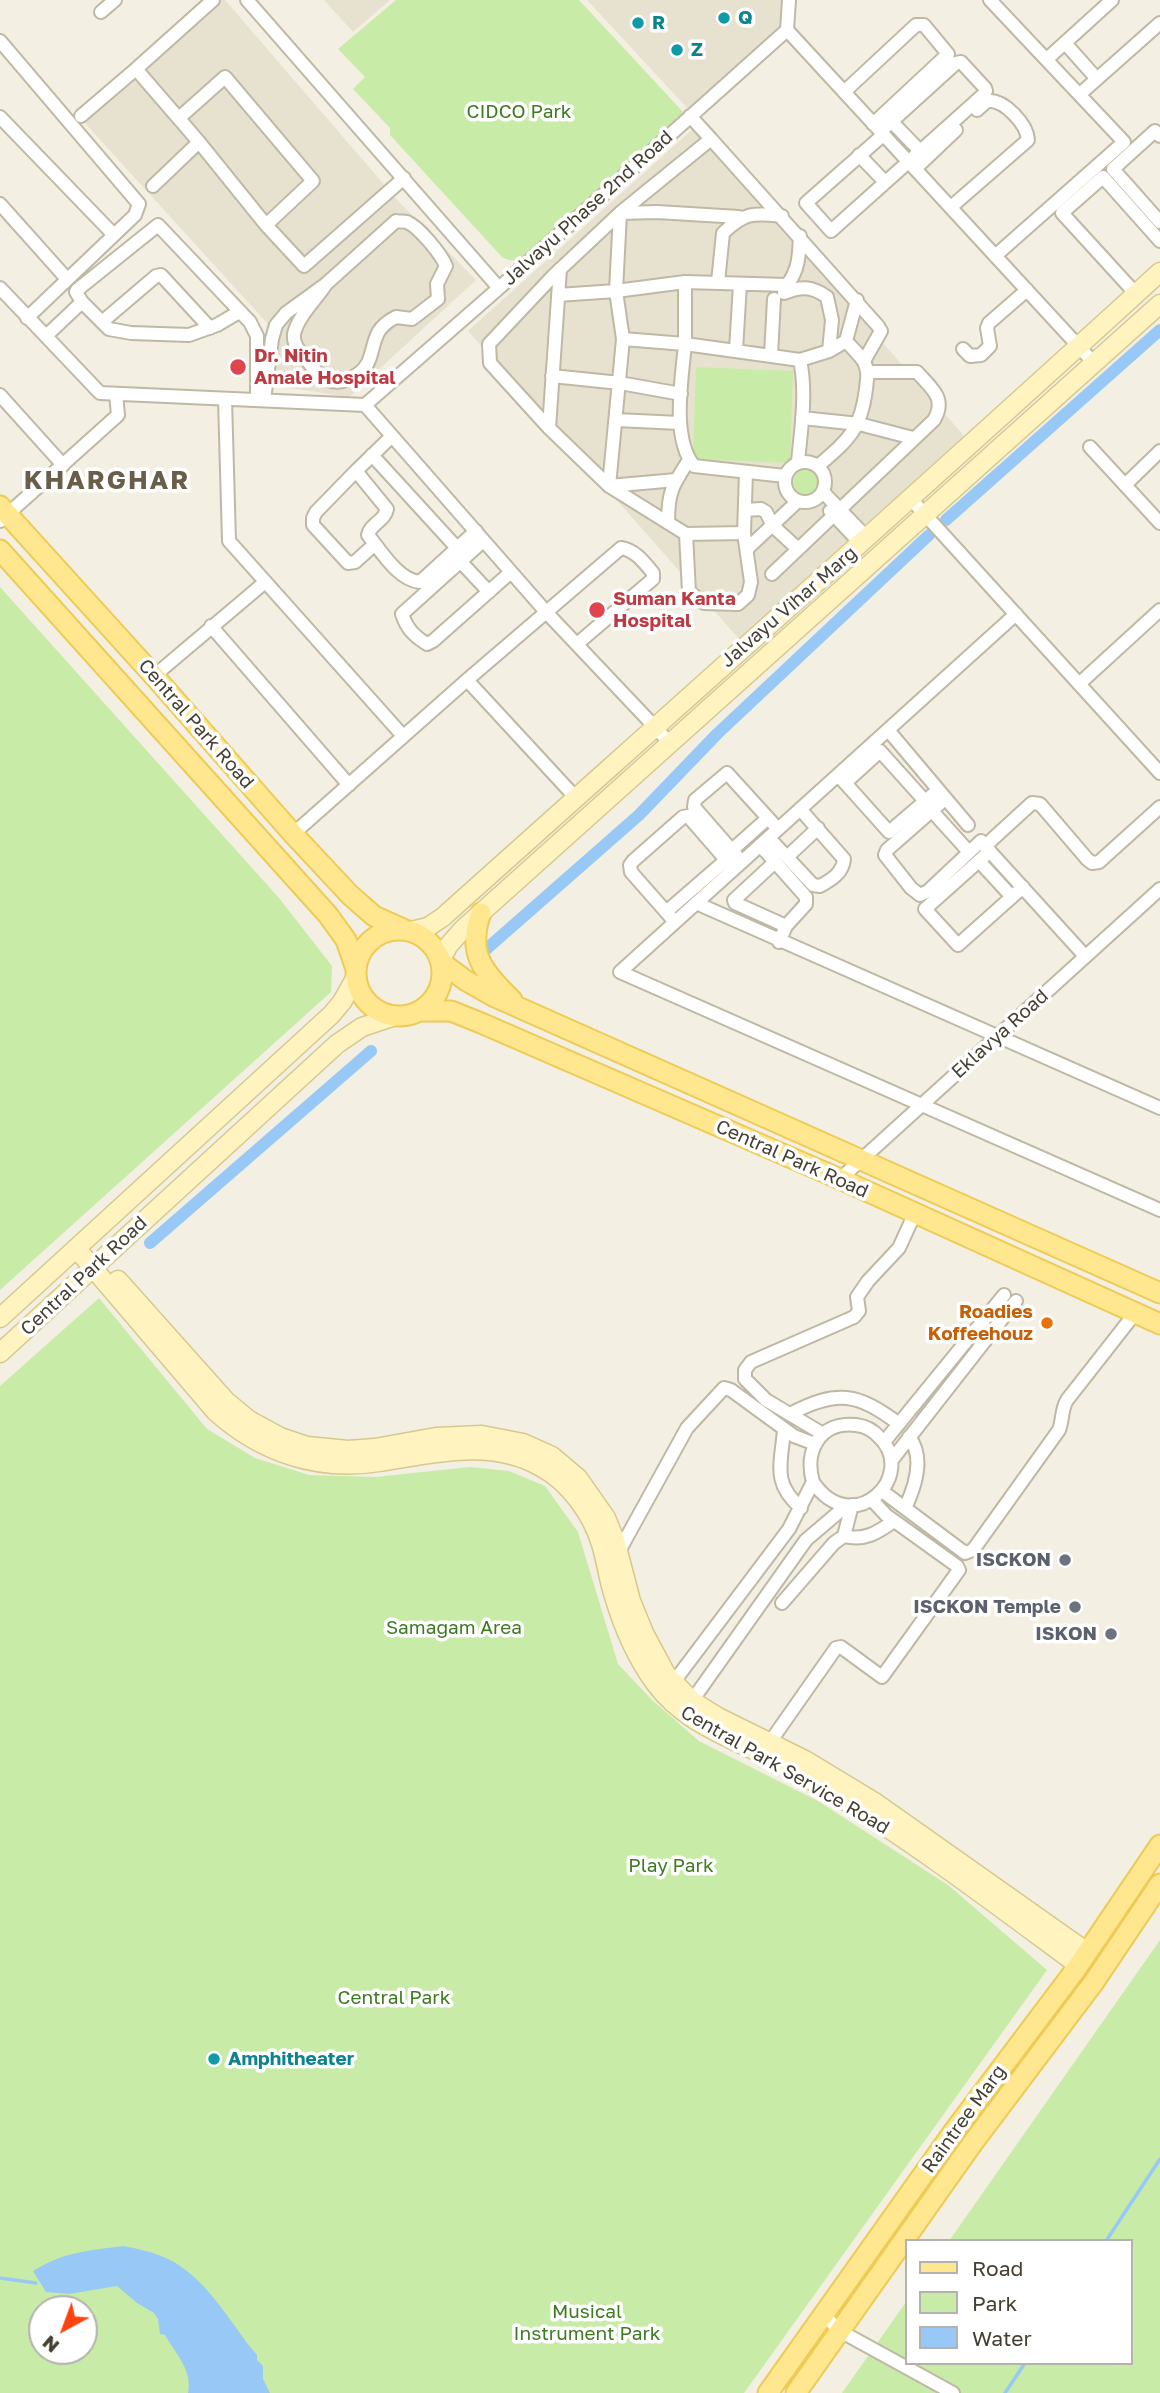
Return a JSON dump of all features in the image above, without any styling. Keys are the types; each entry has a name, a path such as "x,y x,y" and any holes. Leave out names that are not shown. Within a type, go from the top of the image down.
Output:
{"main road":[{"name":"Jalvayu Vihar Marg","path":"407,930 436,923 864,541 1160,272"},
{"name":"Jalvayu Vihar Marg","path":"441,961 455,937 481,913 670,743 929,518 1160,304"},
{"name":"Central Park Road","path":"3,514 154,676 293,834 362,907 386,923 407,930"},
{"name":"Central Park Road","path":"0,550 328,915 346,940 356,973 342,1002 331,1015 0,1318"},
{"path":"481,913 474,939 476,954 494,981 525,1010"},
{"path":"407,930 426,939 441,961 442,976 438,993 420,1011 395,1016 372,1006 361,993 356,973 360,952 371,939 386,931 407,930"},
{"name":"Central Park Road","path":"441,961 479,989 1160,1293"},
{"name":"Central Park Road","path":"420,1011 437,1009 464,1016 840,1179 1160,1324"},
{"name":"Central Park Road","path":"0,1353 337,1044 362,1027 395,1016"},
{"path":"80,1245 97,1264"},
{"name":"Central Park Service Road","path":"97,1264 226,1401 264,1429 296,1443 334,1450 362,1449 465,1435 503,1438 552,1455 589,1491 606,1518 626,1586 669,1689"},
{"name":"Central Park Service Road","path":"97,1264 215,1411 240,1432 274,1450 304,1460 348,1464 378,1462 438,1451 480,1450 519,1457 544,1468 568,1489 593,1524 601,1544 611,1589 627,1631 646,1669 711,1731 798,1773 868,1816 1083,1959"},
{"name":"Central Park Service Road","path":"688,1707 718,1717 770,1742 876,1803 1083,1959"},
{"name":"Raintree Marg","path":"768,2393 954,2131 1083,1959 1160,1845"},
{"name":"Raintree Marg","path":"905,2239 972,2144 1094,1982 1160,1884"},
{"name":"Raintree Marg","path":"796,2393 904,2240"}],"street":[{"path":"102,12 115,0"},
{"path":"80,116 213,0"},
{"path":"247,0 499,288"},
{"path":"789,0 787,30 1094,363"},
{"path":"1047,59 1112,0"},
{"path":"994,1 1124,142 995,256"},
{"path":"1080,94 1160,23"},
{"path":"844,92 916,25 924,25 947,51 947,57 859,155 806,203 831,231 885,182 912,166 987,101 1000,102 1025,127 1028,139 1024,144 951,207"},
{"name":"Jalvayu Phase 2nd Road","path":"365,405 787,30"},
{"path":"0,41 139,204 135,215 27,318"},
{"path":"1065,43 1097,79"},
{"path":"879,130 892,122 957,63 961,62 965,66 986,91 920,151 912,166"},
{"path":"136,69 265,225 304,266 404,178"},
{"path":"179,118 225,77 313,181 265,225"},
{"path":"690,116 857,300 881,331 866,366 859,425 842,445 818,466"},
{"path":"0,117 114,235"},
{"path":"892,122 920,151"},
{"path":"1160,136 1155,131 1113,169 1160,222"},
{"path":"711,139 620,213 560,269 489,344 490,363 549,428 609,486 686,534 744,533"},
{"path":"153,186 199,142"},
{"path":"859,155 885,182"},
{"path":"1136,294 1062,213 1103,177 1160,241"},
{"path":"0,204 67,279"},
{"path":"620,213 782,216"},
{"path":"609,486 623,340 615,291 620,213"},
{"path":"718,282 723,233 739,217"},
{"path":"260,400 276,325 286,313 326,284 396,221 408,222 442,257 446,266 437,284 438,299 412,319 396,317 391,320 380,330 368,365 352,378 338,382 325,380 317,374 293,339 297,322 326,284"},
{"path":"239,312 210,328 189,335 151,335 109,329 82,302 76,292 158,225 250,322 257,336 260,400"},
{"path":"558,295 685,282 787,285 798,266 800,236"},
{"path":"549,428 560,269"},
{"path":"102,322 156,275 161,275 210,328"},
{"path":"685,282 685,344 680,423 689,460 694,466 785,476"},
{"path":"736,349 740,284"},
{"path":"771,355 779,296 801,287 811,288 827,298 832,320 829,351"},
{"path":"0,288 100,393 365,405 547,613 670,743"},
{"path":"963,349 970,356 981,355 990,346 987,328 989,323 1027,290"},
{"path":"623,340 736,349 800,360 829,351 846,341 857,300"},
{"path":"46,336 82,302"},
{"path":"772,574 934,420 940,410 938,398 917,372 866,366 846,341"},
{"path":"798,462 803,372 800,360"},
{"path":"552,376 620,383 681,394"},
{"path":"3,514 118,415 116,394"},
{"path":"0,395 63,465"},
{"path":"225,399 229,541 403,736"},
{"path":"802,418 859,425 914,438"},
{"path":"615,420 680,423"},
{"path":"375,544 355,562 348,563 313,524 313,518 392,436"},
{"path":"1090,447 1125,485 1155,509 1160,523"},
{"path":"1125,485 1160,451"},
{"path":"372,456 489,592"},
{"path":"668,523 668,498 689,460"},
{"path":"805,461 818,466 825,478 820,494 808,502 798,501 788,494 785,488 785,476 798,462 805,461"},
{"path":"356,471 387,509 386,514 369,530 368,535 406,579 420,582 480,536"},
{"path":"686,534 689,592 704,603 738,604 748,595 751,582 744,533 746,472"},
{"path":"609,486 676,480"},
{"path":"820,494 864,541"},
{"path":"911,498 1160,773"},
{"path":"747,550 798,501"},
{"path":"745,510 761,509 766,512 773,526 798,550"},
{"path":"293,834 621,548 628,549 653,573 651,582 577,644"},
{"path":"458,554 402,614 413,635 427,644 511,572"},
{"path":"154,676 264,583"},
{"path":"1079,684 1160,610"},
{"path":"841,779 888,730 1016,614"},
{"path":"211,626 349,785"},
{"path":"467,680 576,797"},
{"path":"888,730 980,840 1085,956"},
{"path":"1012,897 880,751 800,809 769,837 734,860 671,917 620,972 1160,1210"},
{"path":"734,860 694,807 695,800 727,773 768,818 769,837 806,897 806,904 786,926 779,942"},
{"path":"841,779 889,832 928,806"},
{"path":"942,794 885,855 911,888 920,895 974,857"},
{"path":"1023,887 958,945 925,909 974,857 980,840 1032,803 1040,804 1092,863 1106,857 1160,807"},
{"path":"781,859 813,885 820,886 835,878 844,865 844,859 800,809"},
{"path":"671,917 631,872 630,865 633,861 683,817 688,816 734,860"},
{"path":"671,917 696,904 768,818"},
{"path":"786,926 735,903 734,900 818,828"},
{"name":"Eklavya Road","path":"840,1179 1160,889"},
{"path":"696,904 1160,1108"},
{"path":"819,1439 790,1413 766,1400 745,1379 745,1370 751,1362 854,1317 859,1311 857,1297 868,1281 900,1248 915,1213"},
{"path":"884,1442 1004,1295"},
{"path":"891,1461 1016,1301"},
{"path":"877,1495 905,1508 965,1553 973,1550 1059,1430 1062,1410 1067,1400 1136,1312"},
{"path":"618,1553 687,1428 724,1388 731,1390 784,1430 819,1439"},
{"path":"790,1413 839,1396 860,1400 879,1409 899,1424"},
{"path":"688,1707 806,1540 849,1506 877,1495 889,1479 891,1461 884,1442 873,1431 848,1424 835,1427 819,1439 810,1456 810,1470 813,1482 821,1494 832,1502 849,1506"},
{"path":"784,1430 782,1484 787,1496 802,1508"},
{"path":"905,1508 916,1477 917,1464 916,1445 909,1437"},
{"path":"669,1689 789,1529 813,1482"},
{"path":"770,1742 836,1648 841,1647 882,1677 959,1570 894,1521 877,1495"},
{"path":"782,1603 834,1543 844,1536 849,1506"},
{"path":"844,1536 857,1539 875,1534 894,1521"},
{"path":"824,2315 840,2331 953,2393"}],"shaded area":[{"path":"201,0 225,0 400,203 476,280 349,397 263,384 267,323 83,121 86,118 79,110"},
{"path":"324,0 390,0 353,32"},
{"path":"587,0 782,0 781,30 689,110"},
{"path":"695,127 964,436 739,639 468,331"}],"green space":[{"name":"CIDCO Park","path":"396,0 579,0 684,113 529,255 515,260 506,259 390,135 390,128 353,89 365,77 338,49"},
{"path":"696,367 793,371 790,463 693,459"},
{"path":"807,469 816,473 820,482 816,491 807,495 798,491 794,482 798,473"},
{"path":"0,587 279,898 332,966 331,992 0,1290"},
{"name":"Central Park","path":"99,1298 207,1429 255,1458 309,1475 375,1477 470,1467 509,1471 545,1486 578,1532 618,1664 652,1700 699,1741 818,1801 948,1885 1047,1970 744,2393 0,2393 0,1386"},
{"path":"1160,1940 1160,2393 842,2393 904,2305 904,2365 1132,2365 1132,2239 950,2239"}],"water":[{"path":"124,2246 166,2258 181,2266 205,2288 257,2355 257,2360 263,2366 263,2379 270,2393 188,2393 186,2369 165,2335 160,2334 158,2319 154,2313 117,2286 69,2294 46,2292 33,2271 66,2256"}],"waterway":[{"path":"946,520 1160,330"},
{"path":"929,535 946,520"},
{"path":"483,952 639,815 717,734 929,535"},
{"path":"150,1243 371,1051"},
{"path":"1107,2239 1160,2159"},
{"path":"0,2278 36,2283"},
{"path":"1005,2393 1024,2365"}],"place":[{"name":"Q","path":"724,18"},
{"name":"R","path":"638,23"},
{"name":"Z","path":"677,50"},
{"name":"Dr. Nitin Amale Hospital","path":"238,367"},
{"name":"Suman Kanta Hospital","path":"597,610"},
{"name":"Roadies Koffeehouz","path":"1047,1323"},
{"name":"ISCKON","path":"1065,1560"},
{"name":"ISCKON Temple","path":"1075,1607"},
{"name":"ISKON","path":"1111,1634"},
{"name":"Amphitheater","path":"214,2059"}],"district":[{"name":"KHARGHAR","path":"107,481"}],"park label":[{"name":"Samagam Area","path":"454,1628"},
{"name":"Play Park","path":"671,1866"},
{"name":"Musical Instrument Park","path":"587,2323"}]}
